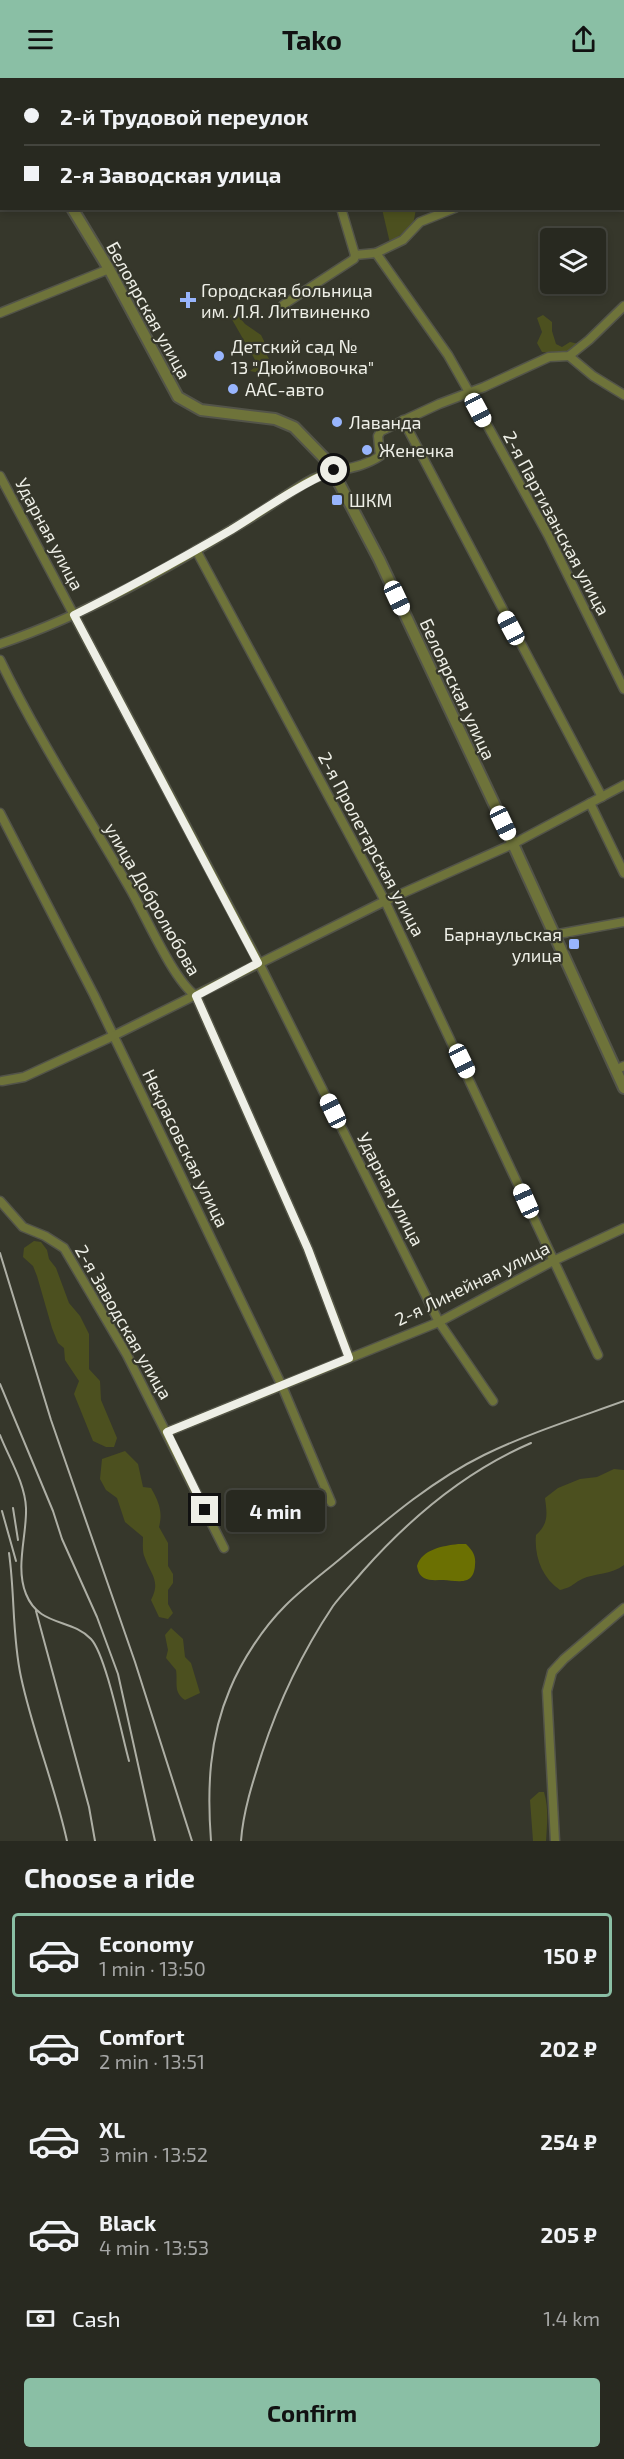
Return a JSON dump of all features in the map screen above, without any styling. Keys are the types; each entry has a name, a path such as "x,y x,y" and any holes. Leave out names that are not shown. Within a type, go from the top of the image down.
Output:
{"street":[{"name":"Белоярская улица","path":"73,210 109,269 178,397 201,410 275,419 294,427 334,470 513,844 553,935 620,1068 624,1089"},
{"path":"283,305 354,259 355,255 342,210"},
{"path":"355,255 376,253 403,240 420,222 450,210"},
{"name":"2-я Партизанская улица","path":"376,253 448,355 548,535 624,689"},
{"path":"0,313 109,269"},
{"path":"0,644 74,615 136,584 309,480 334,470 361,466 380,456 378,436 381,431 549,357 569,356 624,306"},
{"path":"569,356 593,376 624,395"},
{"path":"403,420 602,797"},
{"name":"Ударная улица","path":"0,476 258,963 439,1322 493,1401"},
{"name":"2-я Пролетарская улица","path":"196,550 385,901 481,1101 598,1355"},
{"name":"улица Добролюбова","path":"0,660 23,708 186,989 196,996 308,1249 349,1358"},
{"path":"1,1081 24,1077 113,1036 385,901 513,844 624,785"},
{"path":"590,803 624,873"},
{"name":"Некрасовская улица","path":"0,813 89,985 282,1386 331,1502"},
{"path":"553,935 624,922"},
{"name":"2-я Заводская улица","path":"0,1201 23,1227 45,1236 64,1248 127,1354 224,1548"},
{"name":"2-я Линейная улица","path":"167,1432 439,1322 553,1261 624,1228"},
{"path":"555,1841 547,1691 552,1672 588,1637 624,1608"}],"green space":[{"path":"382,210 416,210 413,225 390,243"},
{"path":"236,313 245,324 261,335 264,341 263,348 269,359 269,365 260,373 250,371 258,365 230,316"},
{"path":"543,315 552,322 556,344 562,347 570,342 579,344 566,354 542,352 537,343 542,332 537,318"},
{"path":"34,1241 41,1242 47,1250 69,1303 80,1316 89,1334 89,1369 100,1381 101,1400 117,1438 114,1447 106,1447 93,1441 74,1394 79,1381 65,1360 64,1348 58,1343 52,1328 33,1266 23,1257 24,1248"},
{"path":"125,1451 138,1464 143,1487 151,1488 160,1507 159,1527 168,1543 168,1566 173,1574 173,1583 168,1590 168,1604 173,1613 168,1619 159,1617 151,1600 155,1583 144,1556 143,1537 125,1522 117,1498 106,1490 100,1479 102,1459"},
{"path":"614,1469 624,1470 624,1565 614,1571 582,1579 560,1590 544,1573 536,1551 536,1535 546,1518 545,1498 558,1488 580,1479 597,1477"},
{"path":"171,1628 183,1639 185,1657 191,1663 200,1693 185,1700 177,1690 176,1670 166,1658 168,1650 165,1635"},
{"path":"539,1792 544,1792 547,1804 546,1841 533,1841 530,1800"}],"shaded area":[{"path":"466,1544 472,1551 475,1562 472,1576 459,1581 431,1580 421,1576 417,1566 423,1556 434,1549"}],"railway":[{"path":"0,1253 51,1420 135,1662 192,1841"},
{"path":"0,1384 53,1511 62,1539 97,1617 118,1674 155,1841"},
{"path":"211,1841 209,1802 211,1764 223,1707 247,1656 277,1615 305,1588 374,1530 409,1502 464,1465 518,1440 624,1401"},
{"path":"0,1435 20,1480 25,1499 22,1573 26,1594 39,1612 83,1632 97,1648 108,1678 129,1761"},
{"path":"241,1841 252,1786 276,1714 302,1659 333,1606 381,1551 440,1498 484,1467 531,1443"},
{"path":"13,1508 18,1540"},
{"path":"2,1511 16,1561"},
{"path":"9,1553 16,1646 21,1677 67,1841"},
{"path":"36,1611 89,1807 95,1841"}],"place":[{"name":"Городская больница им. Л.Я. Литвиненко","path":"188,300"},
{"name":"Детский сад № 13 \"Дюймовочка\"","path":"219,356"},
{"name":"ААС-авто","path":"233,389"},
{"name":"Лаванда","path":"337,422"},
{"name":"Женечка","path":"367,450"},
{"name":"ШКМ","path":"337,500"},
{"name":"Барнаульская улица","path":"574,944"}],"route":[{"path":"205,1510 167,1432 349,1358 308,1249 196,996 258,963 74,615 196,550 309,480 334,470"}]}
